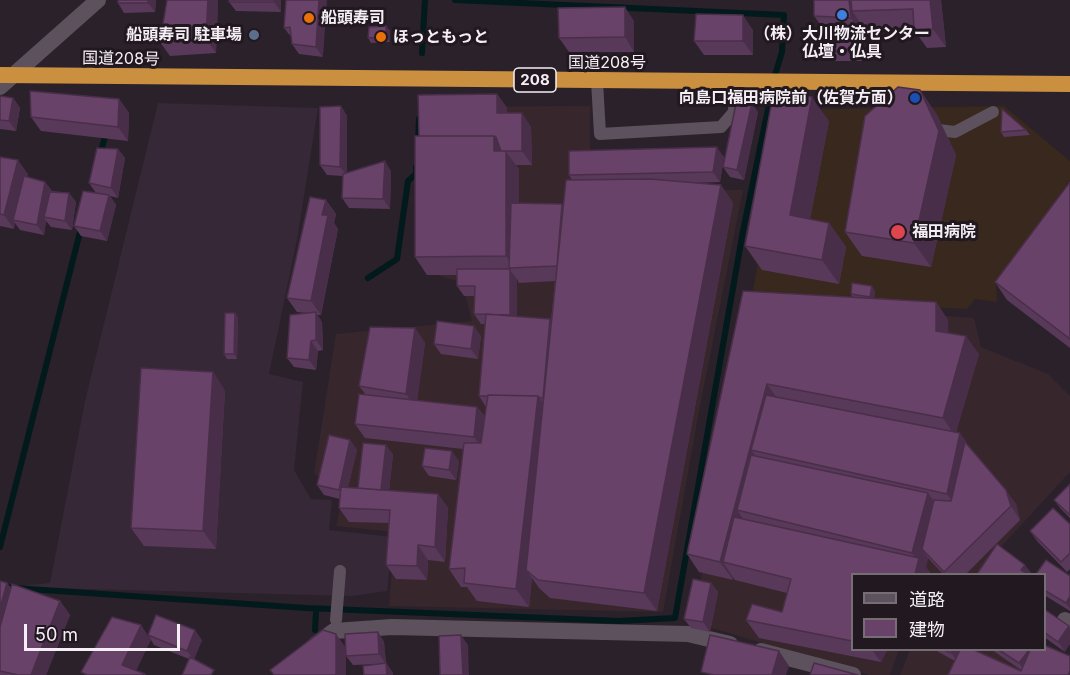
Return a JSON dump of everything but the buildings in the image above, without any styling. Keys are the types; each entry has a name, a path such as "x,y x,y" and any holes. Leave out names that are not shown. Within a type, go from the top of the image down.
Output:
{"highway":[{"name":"国道208号","path":"7,75 1070,84"}],"street":[{"path":"0,87 7,75 98,0"},
{"path":"301,656 334,632 392,627 688,634 853,675"}],"lane":[{"path":"597,81 600,134 721,127 734,112 735,81"},
{"path":"874,83 895,126"},
{"path":"915,128 955,132 993,112"},
{"path":"336,620 340,571"}],"shaded area":[{"path":"158,103 318,108 297,240 269,374 303,382 294,470 311,499 332,500 329,530 393,537 387,591 352,596 9,587 50,583 85,401"},
{"path":"590,106 590,157 573,158 571,190 743,190 700,406 663,612 389,606 395,532 336,526 345,488 314,474 336,334 472,321 462,283 426,271 433,107"},
{"name":"福田病院","path":"1004,106 1070,161 1070,180 996,285 997,302 975,299 967,309 810,301 753,291 784,110"},
{"path":"757,302 974,318 981,347 1048,374 1070,396 1070,472 977,573 851,573 851,651 899,651 890,675 869,675 692,622"},
{"path":"910,651 1045,651 1070,675 900,675"}],"waterway":[{"path":"422,53 425,0"},
{"path":"0,587 306,608 619,621 675,618 743,231 775,75 782,52 784,15 455,0"},
{"path":"418,142 419,119"},
{"path":"100,155 106,133"},
{"path":"368,278 397,259 408,181 416,174 416,167"},
{"path":"0,547 81,228"},
{"path":"315,630 316,612"}],"place":[{"name":"（株）大川物流センター 仏壇・仏具","path":"842,15"},
{"name":"船頭寿司","path":"309,18"},
{"name":"船頭寿司 駐車場","path":"254,35"},
{"name":"ほっともっと","path":"381,37"},
{"name":"向島口福田病院前（佐賀方面）","path":"915,98"},
{"name":"福田病院","path":"898,232"}]}
